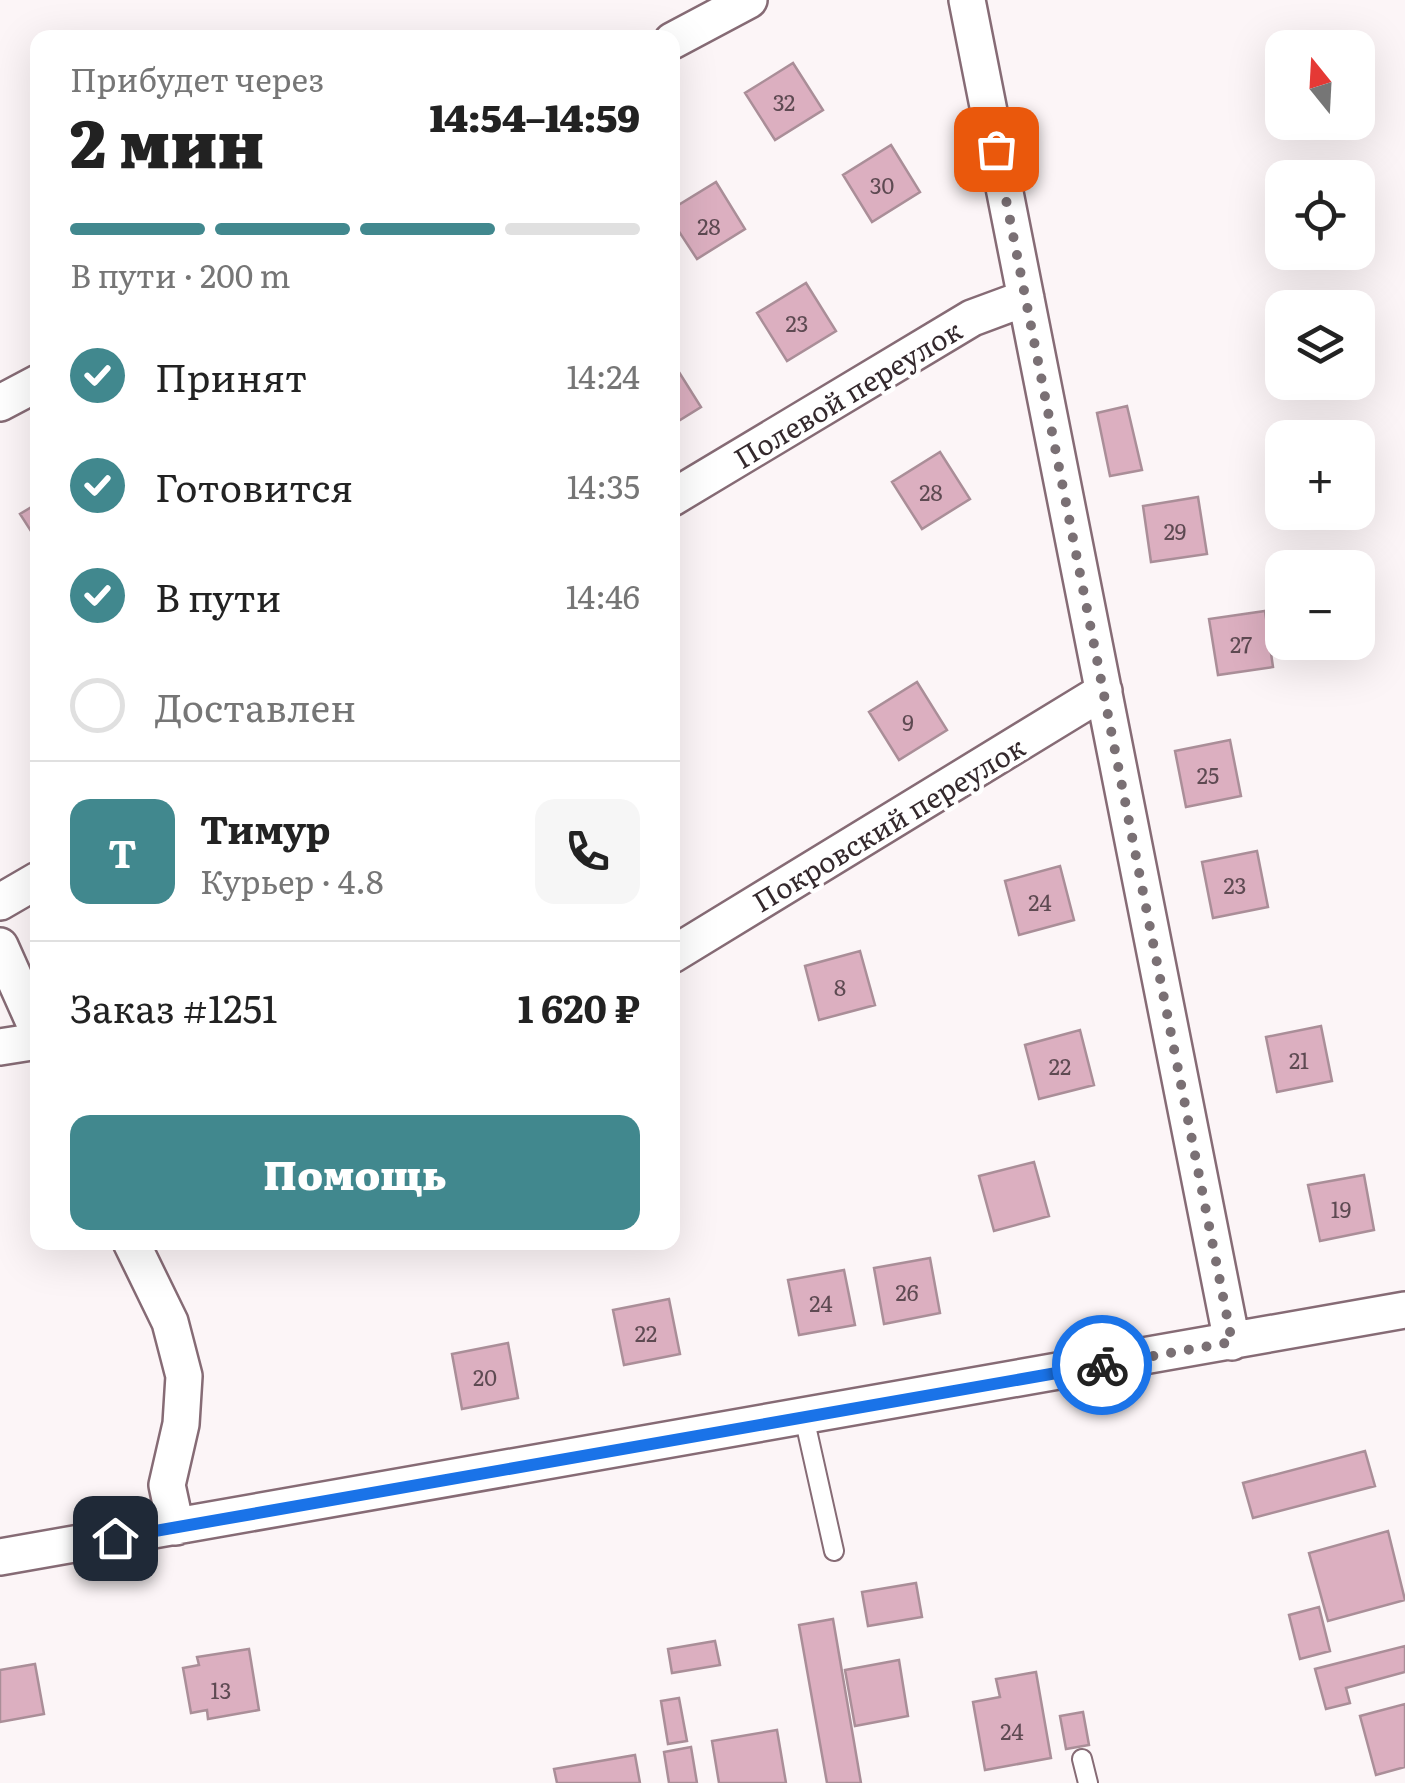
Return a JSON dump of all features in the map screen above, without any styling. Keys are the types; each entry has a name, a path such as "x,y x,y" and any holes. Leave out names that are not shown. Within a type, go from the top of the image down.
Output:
{"street":[{"path":"680,38 749,0"},
{"path":"967,0 1232,1342"},
{"name":"Полевой переулок","path":"680,493 972,318 1026,298"},
{"path":"0,404 30,387"},
{"name":"Покровский переулок","path":"680,951 1104,692"},
{"path":"0,902 30,885"},
{"path":"0,946 30,1013"},
{"path":"0,1047 30,1042"},
{"path":"135,1250 170,1322 184,1376 181,1424 167,1485 176,1527"},
{"path":"0,1558 1405,1310"}],"lane":[{"path":"804,1417 834,1551"},
{"path":"1082,1760 1088,1783"}],"building":[{"path":"793,63 823,110 775,140 745,93"},
{"path":"891,145 920,192 872,222 843,175"},
{"path":"716,182 745,229 697,259 680,233 680,204"},
{"path":"806,283 836,331 787,361 757,313"},
{"path":"680,374 701,407 680,420"},
{"path":"1127,406 1142,470 1110,476 1097,413"},
{"path":"940,452 970,499 922,529 892,482"},
{"path":"1198,497 1207,554 1151,562 1143,506"},
{"path":"30,508 30,530 20,514"},
{"path":"1265,611 1265,660 1272,660 1273,667 1218,675 1209,619"},
{"path":"917,682 947,730 899,760 869,712"},
{"path":"1230,740 1241,796 1186,807 1175,751"},
{"path":"1257,851 1268,907 1213,918 1202,862"},
{"path":"1060,866 1074,920 1019,935 1005,881"},
{"path":"860,951 875,1005 819,1020 805,966"},
{"path":"1321,1026 1332,1081 1277,1092 1266,1037"},
{"path":"1080,1030 1094,1085 1039,1099 1025,1045"},
{"path":"1034,1162 1049,1216 994,1231 979,1176"},
{"path":"1364,1175 1374,1230 1320,1241 1308,1185"},
{"path":"930,1258 940,1313 884,1324 874,1268"},
{"path":"844,1270 855,1325 799,1335 788,1280"},
{"path":"669,1299 680,1354 624,1365 613,1310"},
{"path":"508,1343 518,1398 462,1409 452,1354"},
{"path":"1365,1451 1375,1486 1253,1518 1243,1483"},
{"path":"1388,1531 1405,1600 1328,1621 1309,1553"},
{"path":"916,1583 922,1617 868,1626 862,1592"},
{"path":"1319,1607 1330,1651 1300,1659 1289,1615"},
{"path":"833,1619 861,1783 827,1783 799,1625"},
{"path":"715,1641 720,1665 672,1673 668,1649"},
{"path":"1405,1646 1405,1672 1346,1688 1350,1703 1326,1709 1315,1669"},
{"path":"249,1649 259,1710 208,1719 207,1710 191,1713 183,1668 199,1665 197,1657"},
{"path":"899,1660 908,1716 855,1726 845,1670"},
{"path":"35,1664 44,1714 0,1722 0,1670"},
{"path":"1036,1672 1051,1758 985,1770 973,1702 1000,1697 996,1679"},
{"path":"679,1698 687,1741 668,1744 661,1701"},
{"path":"1405,1704 1405,1767 1376,1775 1360,1716"},
{"path":"1083,1712 1089,1745 1066,1749 1060,1716"},
{"path":"777,1730 786,1783 719,1783 712,1741"},
{"path":"691,1747 697,1783 669,1783 664,1752"},
{"path":"635,1755 640,1783 557,1783 554,1769"}],"way so far":[{"path":"996,149 1232,1342 1102,1365"}],"route":[{"path":"115,1538 1102,1365"}]}
